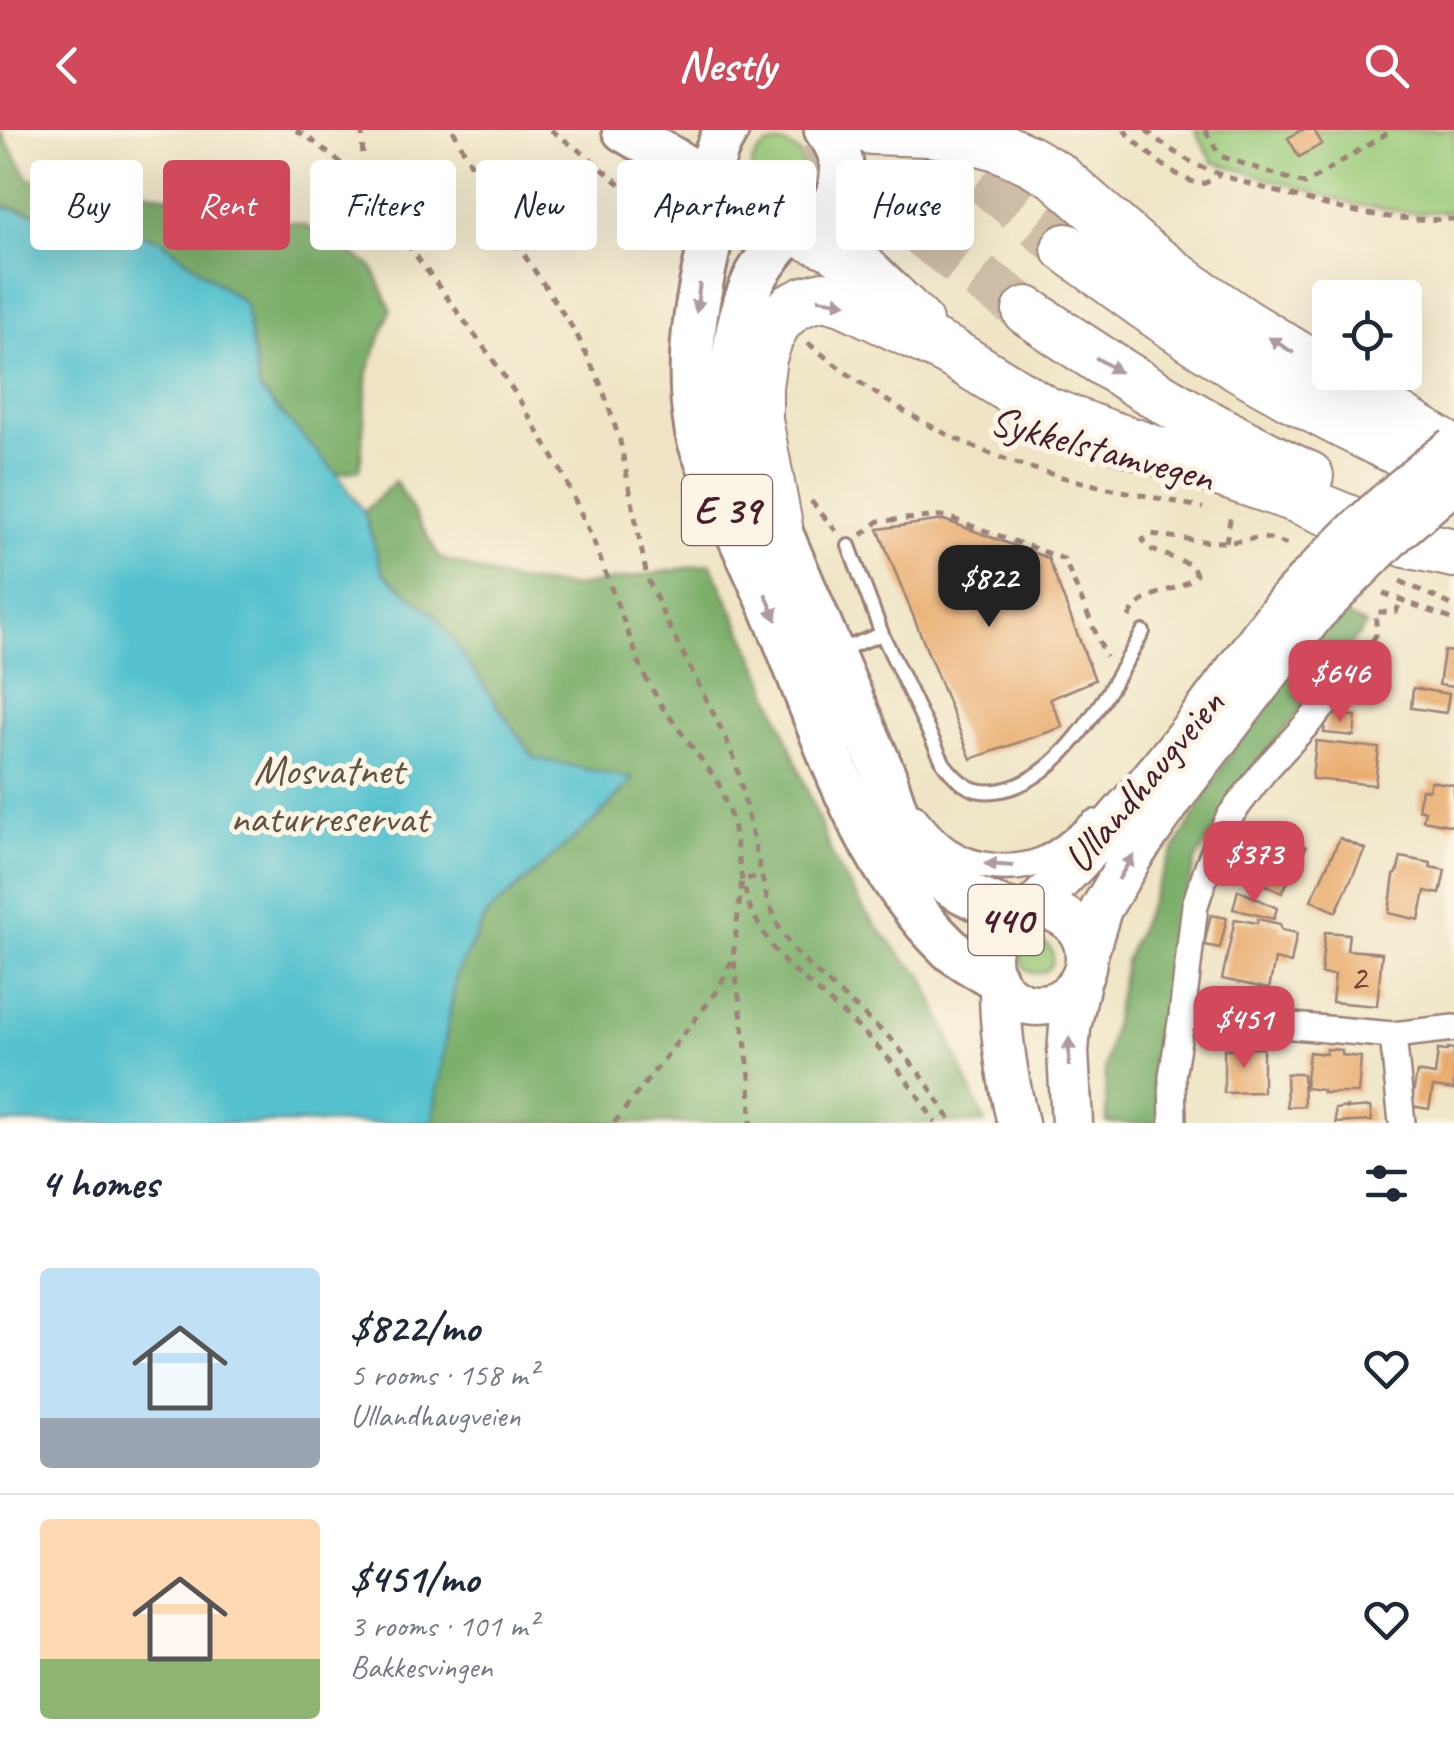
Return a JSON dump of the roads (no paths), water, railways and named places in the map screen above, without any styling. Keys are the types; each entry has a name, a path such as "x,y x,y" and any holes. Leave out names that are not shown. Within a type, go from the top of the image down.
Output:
{"highway":[{"name":"E 39","path":"624,130 675,160"},
{"name":"E 39","path":"713,160 728,130"},
{"name":"E 39","path":"816,224 839,191 842,172 839,152 826,130"},
{"path":"872,130 961,136 1029,160 1057,176 1138,246 1205,296 1454,448"},
{"name":"E 39","path":"816,241 834,247 859,265 950,352"},
{"path":"1066,248 1198,342 1258,379 1454,480"},
{"name":"E 39","path":"706,250 690,365 700,443 728,514 871,846 898,890 952,951 997,982"},
{"name":"E 39","path":"775,250 756,277 744,305 733,367 734,403 746,462 778,526 885,776 898,820 917,853 934,873 969,897 1024,911"},
{"name":"E 39","path":"778,526 758,420 762,358 777,322 791,308 823,296 843,301 950,352 1046,411 1293,497 1406,543 1454,554"},
{"path":"1028,311 1087,352 1210,426 1454,542"}],"main road":[{"name":"440","path":"1301,607 1326,558 1454,448"},
{"name":"440","path":"1301,607 1394,534 1454,480"},
{"name":"Ullandhaugveien","path":"1024,911 1060,881 1124,811 1301,607"},
{"name":"Ullandhaugveien","path":"1072,1123 1070,1028 1101,910 1133,855 1301,607"},
{"name":"440","path":"997,982 1011,998 1025,1004 1041,1006 1070,994 1083,969 1083,940 1075,926 1047,909 1024,911 1004,922 990,948 1008,1084 1018,1123"}],"street":[{"path":"1173,1123 1172,1076 1195,905 1209,863 1230,816 1264,771 1351,676"},
{"path":"885,776 931,838 946,850 973,862 1020,866 1042,860 1066,845 1166,761"},
{"path":"1182,1016 1393,1035 1454,1028"},
{"path":"1393,1035 1402,1123"}],"lane":[{"path":"849,546 882,634 944,764 956,780 976,792 1016,787 1045,770 1077,737 1144,632"},
{"path":"832,653 882,634"}],"water":[{"name":"Mosvatnet naturreservat","path":"0,206 30,212 30,250 143,250 143,235 160,239 163,250 174,250 245,304 259,389 337,474 364,512 383,573 436,616 534,758 633,779 596,819 486,915 456,976 432,1123 0,1123"}],"tunnel":[{"path":"928,130 1066,248"},
{"path":"816,136 917,229 1027,311"}]}
